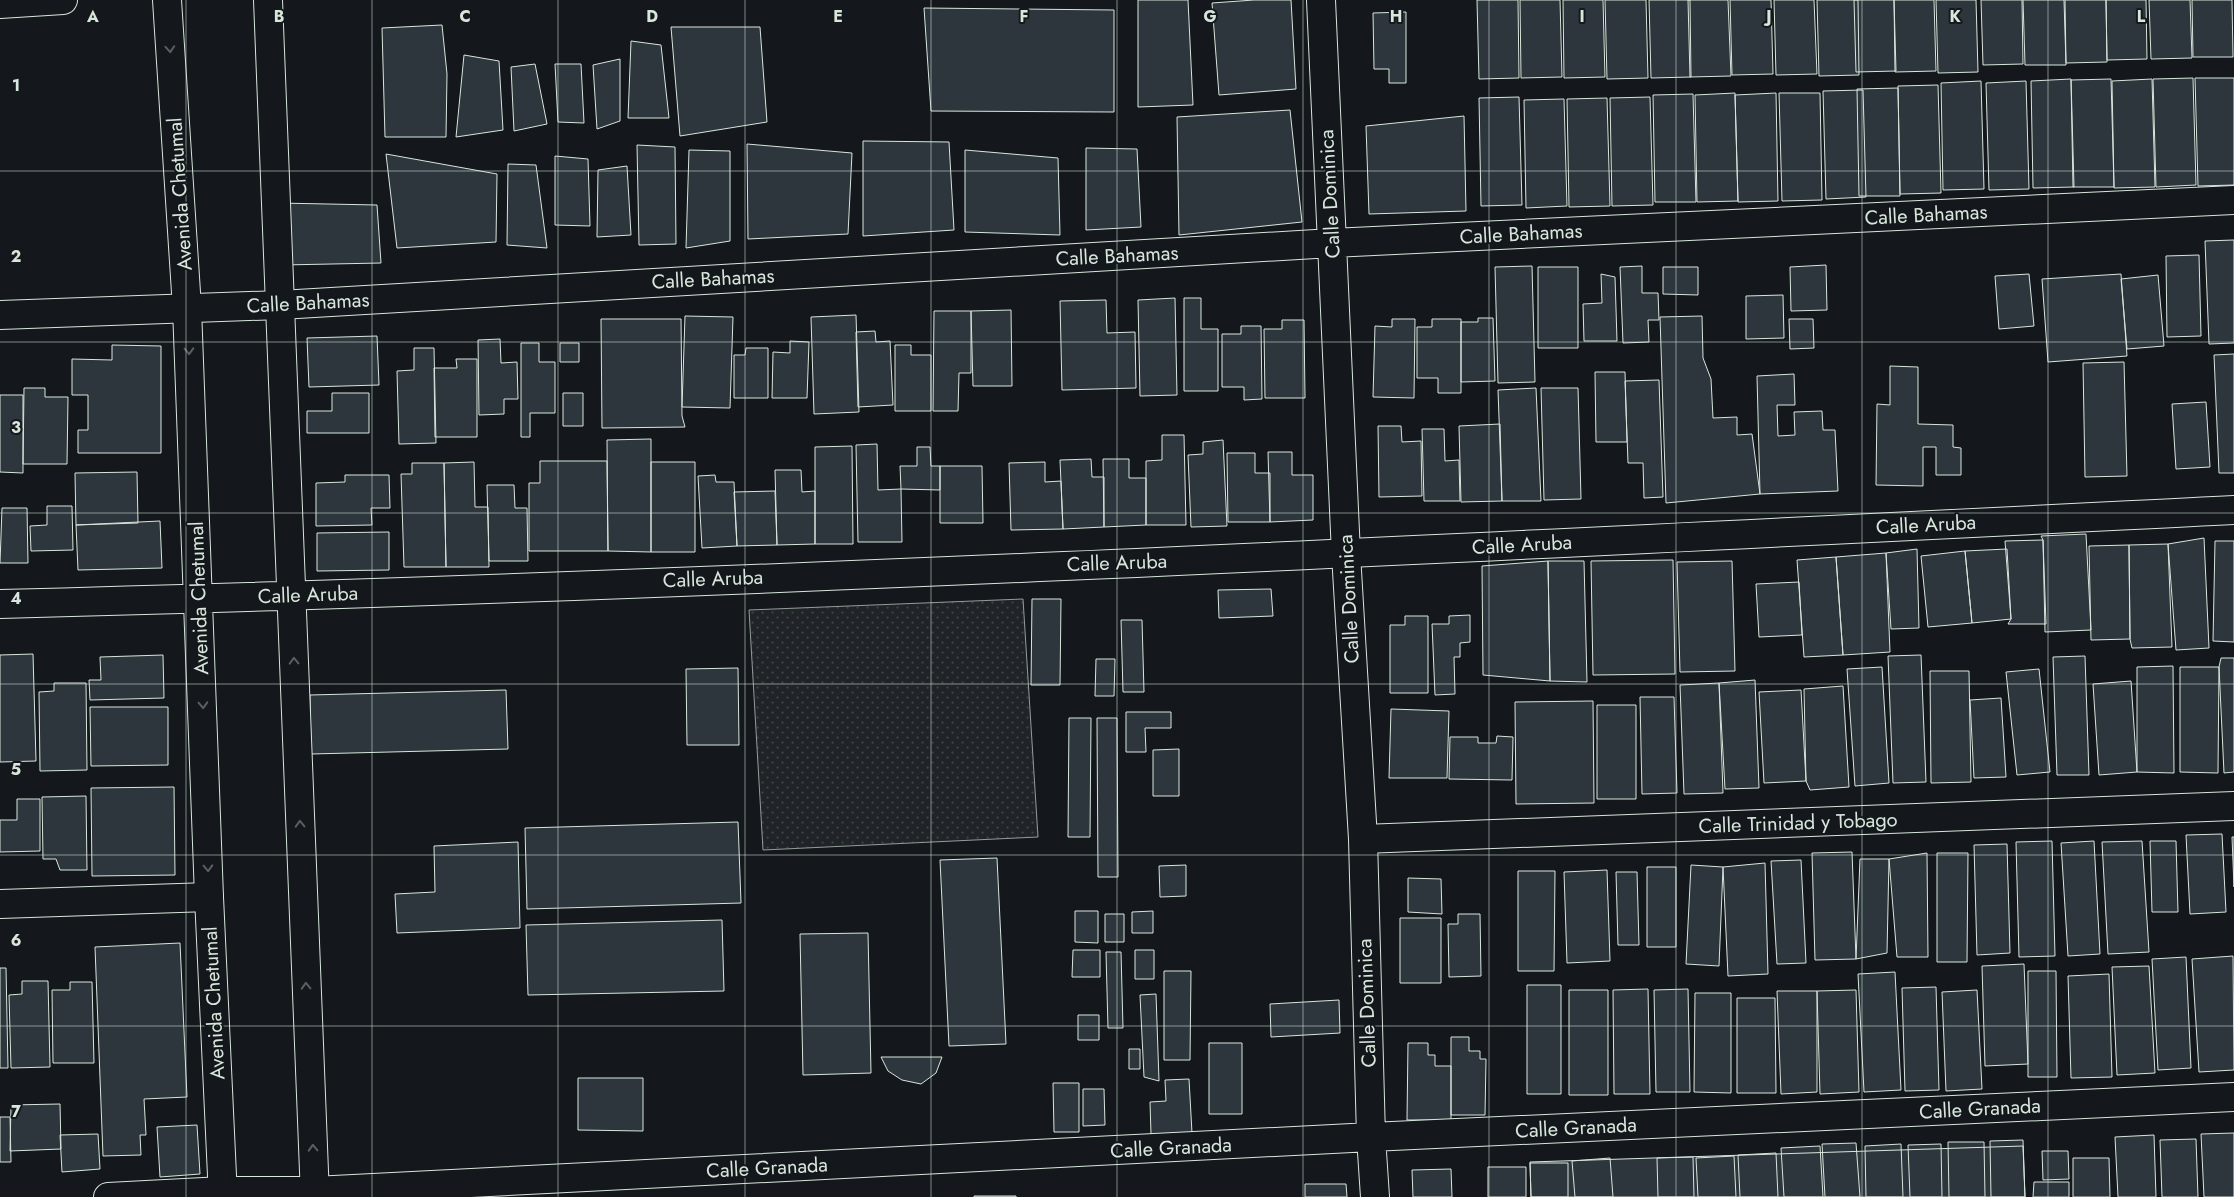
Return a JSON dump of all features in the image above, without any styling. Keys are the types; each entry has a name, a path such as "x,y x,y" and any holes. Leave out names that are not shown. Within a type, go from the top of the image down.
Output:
{"street":[{"path":"0,4 62,0"},
{"name":"Avenida Chetumal","path":"167,0 187,308 209,897 223,1194"},
{"path":"268,0 314,1194"},
{"name":"Calle Dominica","path":"1321,0 1346,554 1363,839 1371,1137 1375,1197"},
{"name":"Calle Bahamas","path":"0,315 280,305 1332,243 2234,200"},
{"name":"Calle Aruba","path":"0,604 291,596 1346,554 2234,510"},
{"name":"Calle Trinidad y Tobago","path":"1363,839 2234,806"},
{"path":"0,904 209,897"},
{"name":"Calle Granada","path":"108,1197 314,1194 1371,1137 2234,1097"}],"shaded area":[{"path":"1023,599 1038,837 763,850 749,610"}],"building":[{"path":"1138,0 1188,0 1193,105 1138,107"},
{"path":"1291,0 1296,89 1219,95 1212,3"},
{"path":"1477,0 1518,0 1519,78 1479,79"},
{"path":"1520,0 1560,0 1562,77 1521,78"},
{"path":"1563,0 1603,0 1605,77 1564,78"},
{"path":"1605,0 1646,0 1648,78 1607,79"},
{"path":"1649,0 1690,0 1691,77 1651,78"},
{"path":"1688,0 1728,0 1731,76 1690,77"},
{"path":"1730,0 1771,0 1773,74 1732,75"},
{"path":"1774,0 1814,0 1817,74 1776,75"},
{"path":"1817,0 1858,0 1859,75 1819,76"},
{"path":"1854,0 1894,0 1896,71 1856,72"},
{"path":"1894,0 1934,0 1936,71 1895,72"},
{"path":"1936,0 1976,0 1978,72 1938,73"},
{"path":"1981,0 2022,0 2023,64 1983,65"},
{"path":"2023,0 2064,0 2066,65 2025,65"},
{"path":"2065,0 2106,0 2107,62 2066,63"},
{"path":"2106,0 2146,0 2147,59 2107,60"},
{"path":"2149,0 2190,0 2192,58 2151,59"},
{"path":"2192,0 2232,0 2233,57 2193,57"},
{"path":"924,8 1114,10 1114,112 931,111"},
{"path":"1406,12 1406,83 1389,83 1389,69 1374,69 1373,13"},
{"path":"442,25 447,74 446,137 385,137 382,28"},
{"path":"671,27 760,27 767,122 680,136"},
{"path":"631,41 661,45 669,118 628,118"},
{"path":"464,55 499,61 503,130 456,137"},
{"path":"620,59 620,121 597,129 593,65"},
{"path":"535,64 547,124 514,131 511,67"},
{"path":"555,64 581,64 584,123 558,122"},
{"path":"2193,78 2196,185 2156,187 2153,79"},
{"path":"2195,78 2234,78 2234,185 2198,186"},
{"path":"2071,79 2074,187 2033,188 2031,81"},
{"path":"2111,79 2114,187 2073,187 2071,80"},
{"path":"2152,79 2155,187 2114,188 2112,81"},
{"path":"1981,81 1984,189 1943,190 1941,83"},
{"path":"2026,81 2029,189 1989,190 1986,83"},
{"path":"1938,85 1941,193 1900,194 1898,86"},
{"path":"1898,88 1900,196 1859,196 1857,89"},
{"path":"1863,90 1866,197 1826,199 1823,91"},
{"path":"1735,93 1738,201 1697,202 1695,95"},
{"path":"1776,93 1778,201 1738,202 1735,95"},
{"path":"1779,93 1820,93 1822,200 1782,201"},
{"path":"1693,94 1696,202 1655,202 1653,95"},
{"path":"1519,97 1522,205 1481,206 1479,98"},
{"path":"1650,97 1653,205 1612,206 1610,98"},
{"path":"1607,98 1610,206 1569,207 1567,99"},
{"path":"1564,99 1567,206 1526,208 1524,100"},
{"path":"1290,110 1302,222 1179,235 1177,117"},
{"path":"1464,116 1466,211 1369,214 1366,126"},
{"path":"863,141 949,142 954,230 863,236"},
{"path":"747,144 852,153 848,234 748,239"},
{"path":"637,145 675,147 676,244 639,245"},
{"path":"1086,148 1137,149 1141,227 1086,230"},
{"path":"689,150 730,151 730,241 686,248"},
{"path":"965,150 1058,158 1060,235 965,232"},
{"path":"386,154 497,174 496,242 397,248"},
{"path":"555,156 588,159 590,226 555,225"},
{"path":"508,164 536,165 547,248 507,245"},
{"path":"627,166 631,235 597,237 598,170"},
{"path":"278,203 377,205 381,263 282,265"},
{"path":"2234,240 2234,343 2209,344 2205,241"},
{"path":"2199,255 2201,336 2167,337 2166,256"},
{"path":"1826,265 1827,310 1791,311 1790,267"},
{"path":"1532,266 1535,382 1498,383 1495,267"},
{"path":"1642,266 1642,293 1658,293 1659,320 1648,320 1649,342 1623,343 1620,267"},
{"path":"1538,267 1578,267 1578,348 1538,348"},
{"path":"1663,267 1698,267 1698,295 1663,294"},
{"path":"1601,274 1615,277 1617,341 1584,341 1583,304 1602,303"},
{"path":"2029,274 2034,326 1999,329 1995,276"},
{"path":"2121,274 2127,356 2048,362 2042,279"},
{"path":"2158,275 2164,346 2127,349 2121,279"},
{"path":"1783,295 1784,338 1746,339 1746,296"},
{"path":"1175,298 1177,395 1140,396 1138,300"},
{"path":"1184,298 1201,298 1201,329 1218,329 1218,391 1184,391"},
{"path":"1106,300 1107,333 1135,332 1136,388 1062,390 1060,301"},
{"path":"1011,310 1012,386 973,386 971,311"},
{"path":"934,311 971,311 971,373 959,373 958,411 933,411"},
{"path":"856,315 859,412 814,414 811,317"},
{"path":"685,316 733,317 730,408 682,407"},
{"path":"1702,316 1703,358 1711,379 1713,418 1737,417 1737,435 1752,434 1760,494 1666,503 1660,317"},
{"path":"1478,318 1493,318 1495,381 1461,382 1461,322 1478,322"},
{"path":"601,319 681,319 682,416 685,427 602,428"},
{"path":"1392,319 1415,319 1414,398 1373,397 1375,326 1392,327"},
{"path":"1432,319 1461,319 1461,393 1438,393 1438,378 1417,378 1417,327 1432,327"},
{"path":"1789,319 1813,319 1814,348 1790,349"},
{"path":"1282,320 1304,320 1305,398 1265,398 1264,329 1282,329"},
{"path":"1241,326 1261,326 1262,399 1244,400 1244,387 1222,387 1222,334 1241,334"},
{"path":"875,331 876,342 890,341 893,405 858,407 856,332"},
{"path":"377,336 379,385 309,387 307,338"},
{"path":"500,339 501,363 517,362 518,399 504,399 504,414 479,415 478,340"},
{"path":"790,341 809,342 807,398 772,398 773,352 790,353"},
{"path":"521,343 539,343 539,362 555,362 555,413 530,413 530,437 521,437"},
{"path":"560,343 579,343 579,362 560,362"},
{"path":"112,345 161,346 161,453 78,453 78,430 88,430 88,395 72,395 72,359 112,360"},
{"path":"895,345 911,345 911,355 931,355 931,411 895,411"},
{"path":"414,348 434,348 436,443 399,444 397,371 414,370"},
{"path":"746,348 768,348 768,398 734,398 734,355 745,355"},
{"path":"2234,354 2234,473 2219,473 2214,355"},
{"path":"456,359 477,359 477,437 435,437 434,368 457,368"},
{"path":"2124,362 2127,476 2085,477 2083,363"},
{"path":"1890,366 1918,367 1918,424 1953,425 1953,447 1961,448 1961,475 1936,475 1936,447 1923,447 1923,486 1876,485 1877,404 1890,405"},
{"path":"1595,372 1625,372 1627,442 1596,442"},
{"path":"1794,374 1795,405 1777,405 1778,436 1795,435 1794,412 1822,411 1823,430 1835,430 1838,491 1760,494 1757,376"},
{"path":"1659,380 1663,497 1644,498 1643,463 1628,463 1625,381"},
{"path":"24,388 45,388 45,397 68,397 67,464 23,464"},
{"path":"1536,388 1541,501 1502,501 1498,390"},
{"path":"1541,388 1578,388 1581,499 1544,500"},
{"path":"332,393 369,393 369,433 307,433 307,411 332,411"},
{"path":"563,393 583,393 583,426 563,426"},
{"path":"0,395 23,395 23,473 0,472"},
{"path":"2206,402 2210,467 2176,469 2172,404"},
{"path":"1500,424 1502,501 1461,502 1459,426"},
{"path":"1378,426 1401,426 1402,442 1421,441 1422,496 1379,497"},
{"path":"1422,429 1444,429 1445,461 1459,460 1460,501 1424,501"},
{"path":"1162,435 1184,435 1186,525 1146,525 1146,461 1162,460"},
{"path":"651,439 651,552 608,551 607,440"},
{"path":"1223,440 1227,526 1191,527 1188,455 1203,454 1203,442"},
{"path":"877,444 878,490 901,489 902,542 858,542 856,445"},
{"path":"852,446 853,544 815,544 815,447"},
{"path":"917,447 930,447 931,466 940,466 940,490 901,489 900,466 917,466"},
{"path":"1268,452 1292,452 1292,475 1313,475 1313,520 1270,522"},
{"path":"1227,453 1255,453 1255,473 1270,473 1270,522 1228,522"},
{"path":"1091,459 1092,477 1104,477 1104,527 1063,529 1060,460"},
{"path":"1103,459 1129,459 1129,478 1146,478 1146,525 1104,527"},
{"path":"540,461 607,461 608,551 529,551 529,483 540,483"},
{"path":"474,462 475,507 488,507 489,567 446,567 444,463"},
{"path":"651,462 695,462 695,552 651,552"},
{"path":"1045,462 1045,482 1061,481 1063,529 1011,530 1009,463"},
{"path":"412,463 444,463 446,567 404,567 401,474 412,474"},
{"path":"940,466 982,466 983,523 940,523"},
{"path":"775,470 801,470 802,492 815,491 815,544 777,545"},
{"path":"137,472 138,523 76,525 75,473"},
{"path":"345,475 389,475 390,508 371,508 372,525 316,526 316,483 345,482"},
{"path":"715,475 716,482 734,482 737,546 702,548 698,476"},
{"path":"487,485 514,485 515,508 527,508 528,561 489,561"},
{"path":"775,491 777,545 737,546 734,492"},
{"path":"47,506 72,506 73,550 31,551 30,526 47,525"},
{"path":"2,508 27,508 28,563 0,563"},
{"path":"160,521 162,568 78,570 76,525"},
{"path":"389,532 389,570 317,571 317,533"},
{"path":"2086,534 2091,630 2045,632 2043,540 2041,536"},
{"path":"2204,538 2209,648 2176,650 2168,544"},
{"path":"2043,540 2046,624 2008,624 2011,619 2005,541"},
{"path":"2215,541 2234,541 2234,642 2213,641"},
{"path":"2168,544 2172,647 2132,648 2130,639 2129,545"},
{"path":"2129,545 2130,639 2091,640 2089,546"},
{"path":"1917,549 1919,628 1891,629 1886,553"},
{"path":"2007,549 2011,619 1972,623 1965,551"},
{"path":"1965,551 1972,623 1928,627 1921,556"},
{"path":"1886,553 1890,652 1843,655 1836,557"},
{"path":"1836,557 1843,655 1804,657 1797,560"},
{"path":"1673,560 1675,674 1593,675 1591,561"},
{"path":"1548,561 1584,561 1587,682 1550,681"},
{"path":"1548,561 1550,681 1483,675 1482,566"},
{"path":"1732,561 1735,671 1680,672 1677,562"},
{"path":"1799,582 1802,635 1759,637 1756,584"},
{"path":"1271,589 1273,616 1219,618 1218,590"},
{"path":"1032,599 1061,599 1060,685 1031,685"},
{"path":"1470,615 1470,642 1460,643 1460,657 1454,657 1455,694 1435,695 1432,624 1449,624 1449,616"},
{"path":"1405,616 1428,616 1428,693 1390,693 1390,625 1405,625"},
{"path":"1121,620 1142,620 1144,692 1123,692"},
{"path":"33,654 36,761 0,762 0,655"},
{"path":"163,655 164,698 90,700 89,680 101,680 100,657"},
{"path":"1921,655 1926,782 1893,783 1888,656"},
{"path":"2085,656 2089,775 2057,775 2053,657"},
{"path":"2221,658 2234,658 2234,772 2224,773 2219,667"},
{"path":"1096,659 1115,659 1114,696 1095,696"},
{"path":"2173,666 2174,773 2137,772 2137,667"},
{"path":"1882,667 1889,783 1855,786 1847,669"},
{"path":"2180,667 2219,667 2218,773 2180,772"},
{"path":"738,668 739,745 687,745 686,669"},
{"path":"2039,669 2050,772 2017,775 2006,672"},
{"path":"1930,671 1969,671 1971,782 1931,783"},
{"path":"1755,680 1759,788 1725,789 1719,683"},
{"path":"2131,681 2137,772 2099,775 2093,684"},
{"path":"54,683 86,683 87,770 40,771 39,692 54,691"},
{"path":"1719,683 1723,793 1684,794 1680,685"},
{"path":"1843,686 1849,787 1810,790 1806,781 1804,689"},
{"path":"506,690 508,749 311,754 310,695"},
{"path":"1801,690 1806,781 1764,783 1759,692"},
{"path":"1640,697 1674,697 1677,793 1642,794"},
{"path":"2001,698 2006,777 1974,778 1970,700"},
{"path":"1593,701 1594,803 1516,804 1515,702"},
{"path":"1597,705 1636,705 1636,799 1597,799"},
{"path":"90,707 168,707 168,765 91,766"},
{"path":"1391,709 1449,711 1447,778 1389,778"},
{"path":"1126,712 1171,712 1171,728 1145,728 1146,752 1126,752"},
{"path":"1069,718 1091,718 1090,837 1068,837"},
{"path":"1097,718 1117,718 1118,877 1098,877"},
{"path":"1497,736 1513,737 1512,780 1449,779 1450,737 1478,737 1478,743 1496,743"},
{"path":"1179,749 1179,796 1153,796 1153,750"},
{"path":"174,787 175,875 92,876 91,788"},
{"path":"86,796 87,870 60,870 56,859 43,859 42,797"},
{"path":"17,799 40,799 40,851 0,852 0,820 17,820"},
{"path":"738,822 741,903 527,909 525,828"},
{"path":"2222,834 2226,912 2190,914 2186,835"},
{"path":"2232,837 2234,837 2234,887"},
{"path":"2052,841 2055,956 2019,957 2016,842"},
{"path":"2094,841 2100,954 2068,956 2061,843"},
{"path":"2142,841 2149,952 2108,954 2102,842"},
{"path":"2150,841 2176,841 2178,912 2152,912"},
{"path":"518,842 520,928 397,933 395,894 435,892 434,846"},
{"path":"2007,844 2010,953 1977,955 1974,845"},
{"path":"1852,852 1856,959 1815,960 1812,853"},
{"path":"1927,853 1928,957 1897,957 1889,859"},
{"path":"1937,853 1968,853 1967,962 1937,962"},
{"path":"997,858 1006,1044 949,1046 940,860"},
{"path":"1860,859 1889,859 1887,953 1856,959"},
{"path":"1801,860 1806,963 1777,964 1771,861"},
{"path":"1765,863 1768,974 1728,976 1723,867"},
{"path":"1186,865 1186,896 1160,897 1159,866"},
{"path":"1691,865 1723,867 1719,966 1686,964"},
{"path":"1647,867 1676,867 1676,947 1647,947"},
{"path":"1607,870 1610,961 1567,963 1564,872"},
{"path":"1518,871 1555,871 1554,971 1518,971"},
{"path":"1616,872 1637,872 1639,945 1618,945"},
{"path":"1408,878 1441,879 1442,914 1408,912"},
{"path":"1075,911 1098,911 1098,943 1075,942"},
{"path":"1153,911 1153,933 1132,933 1132,912"},
{"path":"1105,914 1124,914 1124,942 1105,942"},
{"path":"1458,914 1480,914 1481,976 1449,977 1448,924 1458,924"},
{"path":"1400,918 1441,918 1441,983 1400,983"},
{"path":"722,920 724,991 528,995 526,925"},
{"path":"868,933 871,1073 803,1075 800,934"},
{"path":"180,943 187,1097 144,1099 146,1135 140,1135 141,1155 103,1156 95,947"},
{"path":"1073,950 1100,950 1100,977 1072,977"},
{"path":"1135,950 1154,950 1154,979 1135,979"},
{"path":"1106,952 1121,952 1123,1028 1108,1028"},
{"path":"2233,956 2234,1070 2199,1072 2192,959"},
{"path":"2186,957 2191,1068 2158,1070 2152,959"},
{"path":"2024,964 2028,1064 1985,1066 1982,966"},
{"path":"2149,966 2155,1073 2117,1075 2112,967"},
{"path":"0,968 6,968 8,1068 0,1068"},
{"path":"1164,971 1191,971 1190,1060 1164,1060"},
{"path":"2028,971 2056,971 2057,1077 2028,1077"},
{"path":"1895,972 1901,1090 1864,1092 1858,974"},
{"path":"2109,974 2112,1077 2071,1078 2068,976"},
{"path":"22,981 48,981 50,1067 11,1068 9,995 22,994"},
{"path":"70,982 92,982 94,1063 53,1063 52,990 70,990"},
{"path":"1527,985 1561,985 1561,1094 1527,1094"},
{"path":"1936,987 1939,1090 1905,1091 1902,988"},
{"path":"1648,989 1650,1094 1614,1094 1613,990"},
{"path":"1688,989 1690,1092 1656,1092 1654,990"},
{"path":"1569,990 1608,990 1608,1095 1569,1095"},
{"path":"1856,990 1859,1092 1820,1094 1817,991"},
{"path":"1977,990 1982,1089 1946,1091 1942,992"},
{"path":"1777,991 1817,991 1817,1092 1781,1094"},
{"path":"1695,993 1731,993 1731,1093 1694,1092"},
{"path":"1156,994 1159,1081 1144,1077 1140,995"},
{"path":"1737,998 1775,998 1776,1093 1737,1093"},
{"path":"1339,1000 1340,1033 1271,1037 1270,1004"},
{"path":"1078,1015 1099,1015 1099,1040 1078,1040"},
{"path":"1451,1037 1469,1037 1469,1051 1480,1051 1480,1059 1486,1059 1485,1115 1451,1115"},
{"path":"1209,1043 1242,1043 1242,1114 1209,1114"},
{"path":"1408,1043 1428,1043 1428,1055 1435,1055 1435,1066 1451,1066 1451,1120 1407,1120"},
{"path":"1129,1049 1140,1049 1140,1069 1129,1069"},
{"path":"881,1057 942,1057 936,1073 921,1084 902,1080 888,1071"},
{"path":"578,1078 643,1078 643,1131 578,1130"},
{"path":"1189,1079 1192,1133 1151,1134 1150,1102 1166,1101 1165,1080"},
{"path":"1053,1083 1079,1083 1079,1132 1054,1132"},
{"path":"1083,1089 1104,1089 1105,1125 1083,1126"},
{"path":"60,1104 61,1149 10,1151 11,1105"},
{"path":"0,1117 10,1117 11,1162 0,1162"},
{"path":"197,1125 200,1174 160,1177 157,1127"},
{"path":"2234,1133 2234,1197 2204,1197 2201,1134"},
{"path":"98,1134 100,1169 62,1172 60,1135"},
{"path":"2154,1135 2156,1197 2118,1197 2115,1137"},
{"path":"2196,1139 2198,1197 2162,1197 2160,1140"},
{"path":"2023,1140 2025,1197 1991,1197 1990,1141"},
{"path":"1948,1142 1984,1142 1985,1197 1949,1197"},
{"path":"1856,1143 1860,1197 1825,1197 1822,1144"},
{"path":"1901,1144 1903,1197 1866,1197 1865,1146"},
{"path":"1941,1144 1942,1197 1910,1197 1908,1145"},
{"path":"1820,1146 1823,1197 1784,1197 1781,1148"},
{"path":"2023,1146 2025,1197 1531,1197 1530,1162"},
{"path":"2042,1151 2068,1151 2069,1179 2043,1180"},
{"path":"1776,1153 1778,1197 1740,1197 1738,1155"},
{"path":"1734,1156 1736,1197 1698,1197 1696,1158"},
{"path":"1693,1157 1694,1197 1658,1197 1657,1158"},
{"path":"1610,1158 1613,1197 1575,1197 1572,1161"},
{"path":"2073,1158 2109,1158 2110,1197 2073,1197"},
{"path":"1530,1163 1568,1163 1568,1197 1531,1197"},
{"path":"1488,1167 1526,1167 1526,1197 1488,1197"},
{"path":"1451,1169 1452,1197 1413,1197 1412,1170"},
{"path":"2034,1182 2069,1182 2069,1197 2033,1197"},
{"path":"1305,1184 1346,1184 1347,1197 1305,1197"},
{"path":"1016,1196 1016,1197 974,1197"}]}
